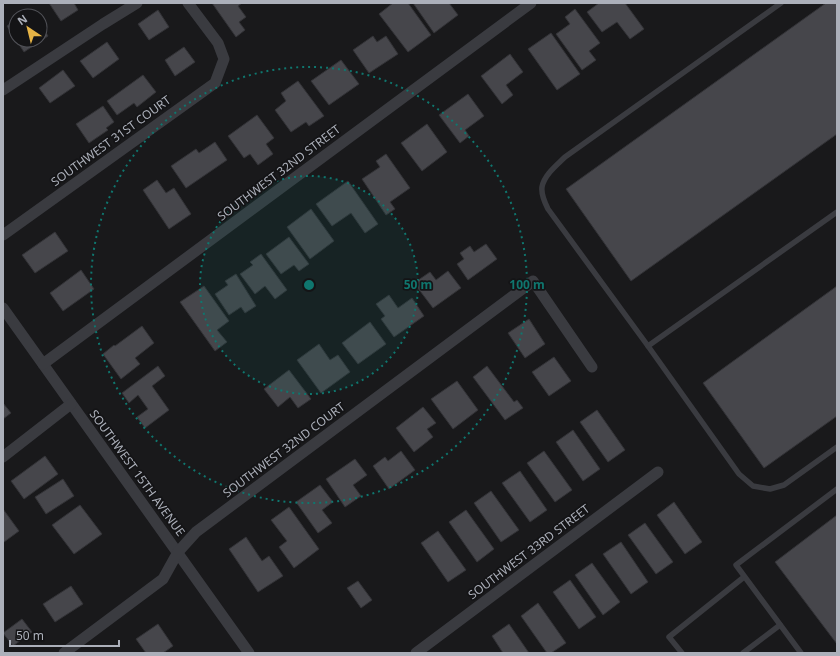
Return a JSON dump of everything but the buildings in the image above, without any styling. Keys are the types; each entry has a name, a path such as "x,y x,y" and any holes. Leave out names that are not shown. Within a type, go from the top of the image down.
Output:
{"street":[{"path":"3,90 137,3"},
{"name":"SOUTHWEST 31ST COURT","path":"3,235 215,83 224,59 218,43 188,3"},
{"name":"SOUTHWEST 32ND STREET","path":"43,364 531,3"},
{"name":"SOUTHWEST 32ND COURT","path":"64,653 163,579 178,552 196,532 533,281 592,367"},
{"name":"SOUTHWEST 15TH AVENUE","path":"3,308 249,653"},
{"path":"3,457 72,404"},
{"name":"SOUTHWEST 33RD STREET","path":"416,653 658,472"}],"lane":[{"path":"781,3 565,157 550,171 542,187 544,199 548,209 739,474 753,486 770,489 784,485 837,447"},
{"path":"648,346 837,212"},
{"path":"801,653 736,565 837,489"},
{"path":"682,653 669,637 744,577"},
{"path":"743,653 780,625"}]}
